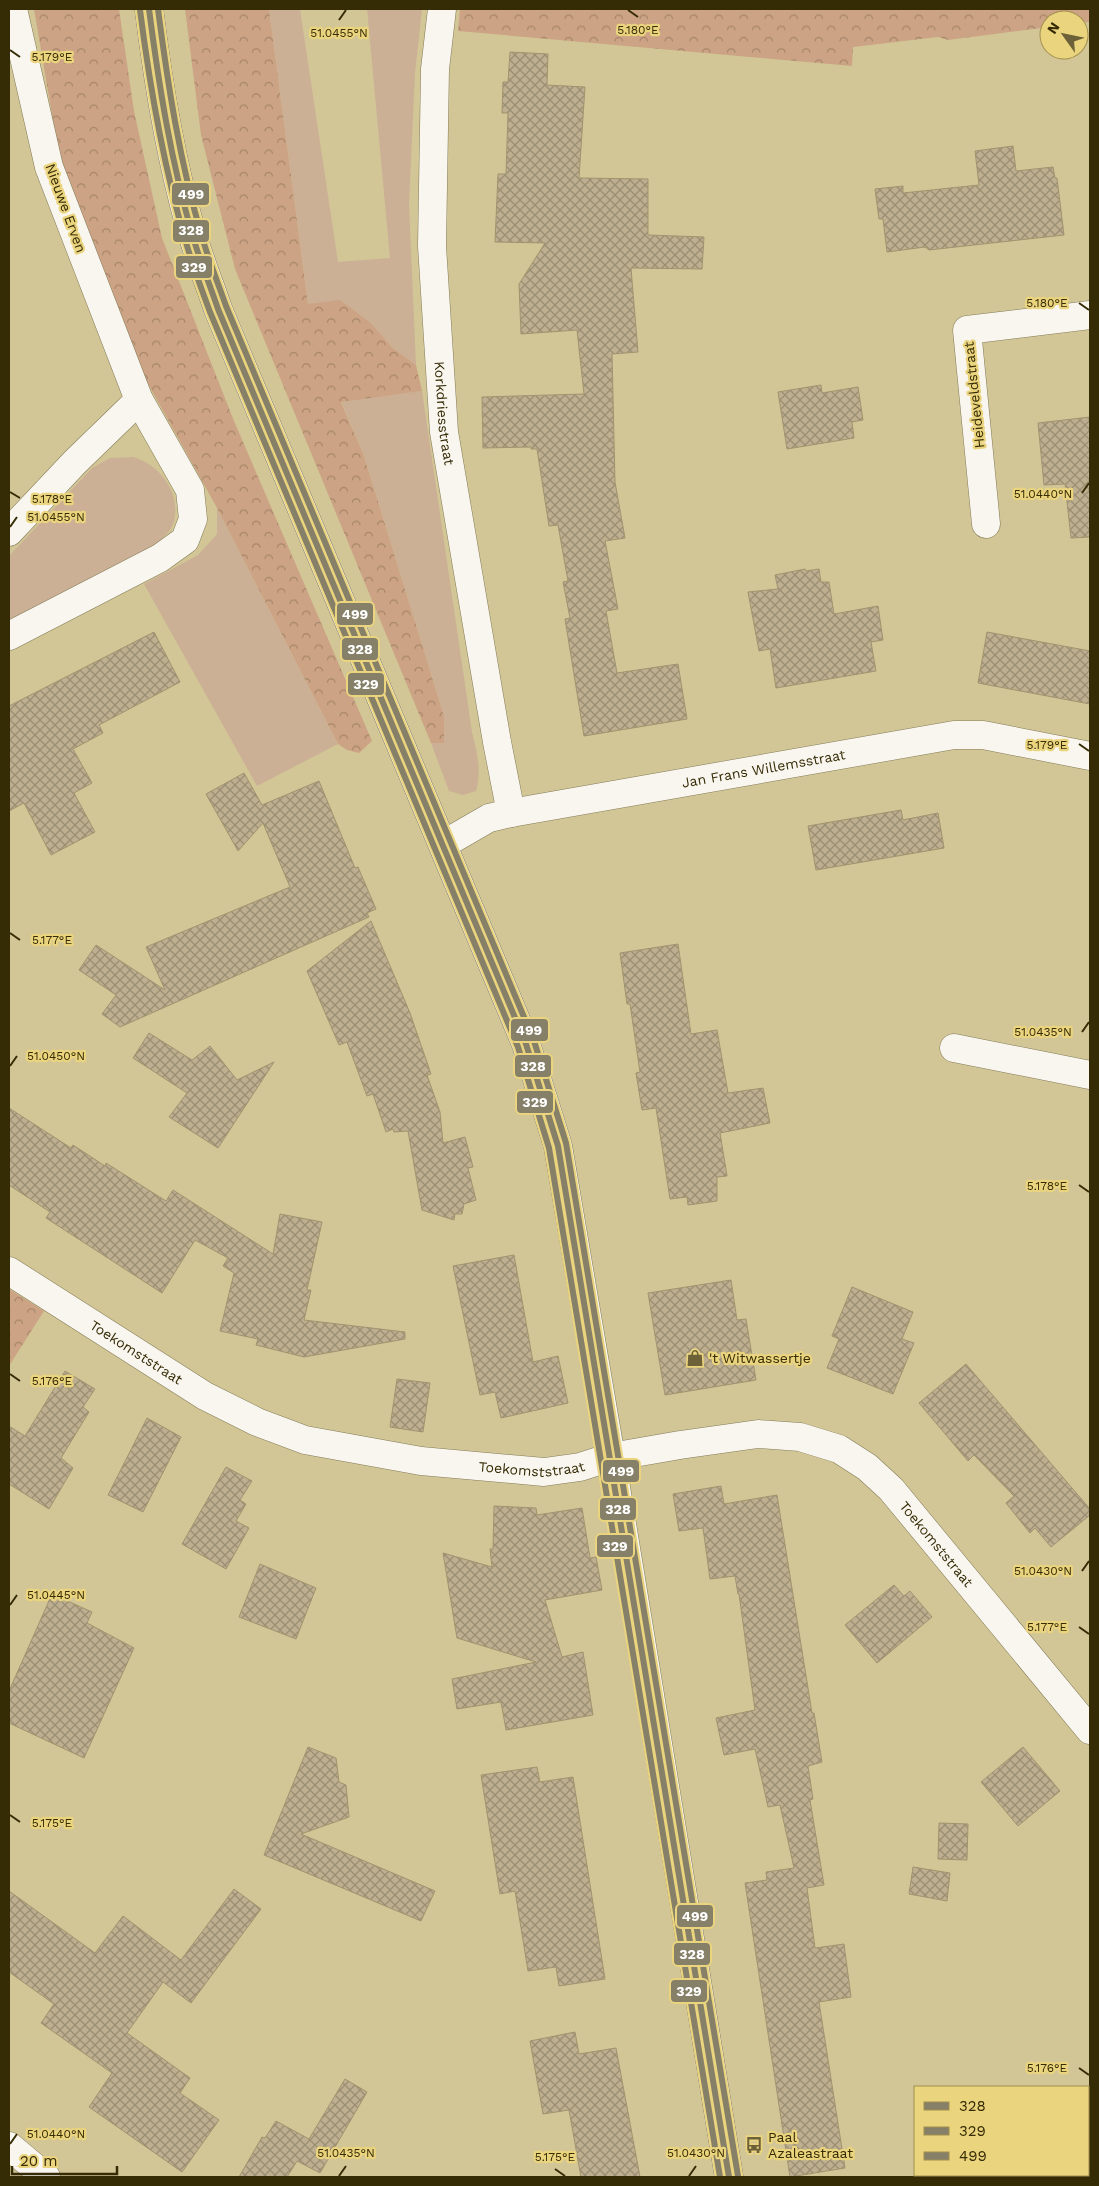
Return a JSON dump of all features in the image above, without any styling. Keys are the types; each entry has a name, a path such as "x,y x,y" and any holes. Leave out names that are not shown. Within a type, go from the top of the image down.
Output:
{"street":[{"name":"Nieuwe Erven","path":"9,636 160,558 185,540 193,519 190,490 139,400 49,167 13,9"},
{"path":"149,9 158,81 173,162 191,230 218,309 444,844 526,1044 558,1146 729,2177"},
{"name":"Korkdriesstraat","path":"442,9 435,69 432,246 444,432 496,742 511,813"},
{"name":"Heideveldstraat","path":"986,524 967,330 1090,315"},
{"path":"9,532 75,462 139,400"},
{"name":"Jan Frans Willemsstraat","path":"444,844 489,818 511,813 954,735 983,735 1090,756"},
{"path":"954,1048 1090,1075"},
{"name":"Toekomststraat","path":"9,1272 205,1396 257,1422 305,1440 421,1461 544,1472 580,1467 611,1458 758,1434 800,1437 839,1449 867,1467 891,1489 1090,1730"},
{"path":"9,2146 46,2177"}],"shaded area":[{"path":"269,9 300,9 338,262 390,258 367,9 422,9 415,73 409,204 416,365 393,348 372,324 308,304"},
{"path":"422,391 472,732 478,761 479,776 476,791 463,795 449,791 431,743 444,742 444,716 363,453 341,401"},
{"path":"133,457 152,466 167,482 175,502 175,513 170,530 153,547 9,621 9,556 92,468 110,458"},
{"path":"217,508 338,744 257,786 144,584 198,555 217,534"}],"green space":[{"path":"34,9 119,9 134,111 162,238 234,421 372,741 359,753 347,750 338,744 217,508 147,382 60,161"},
{"path":"185,9 269,9 308,304 340,300 372,324 393,348 416,365 422,391 341,402 363,453 444,716 444,743 431,743 235,269 201,135"},
{"path":"460,9 1090,9 1090,22 1089,10 1039,10 1039,28 948,40 938,37 853,47 852,66 458,31"},
{"path":"9,1289 44,1311 9,1366"}],"building":[{"path":"510,52 548,54 547,85 585,87 579,178 648,179 648,235 704,237 702,269 631,268 638,352 612,354 615,482 625,538 605,541 618,609 606,611 617,673 678,664 687,719 584,736 565,619 570,618 563,582 568,581 558,525 549,526 537,449 531,449 531,447 483,448 482,397 584,394 577,330 521,334 519,284 545,243 495,242 498,174 506,174 508,113 502,113 503,82 508,82"},
{"path":"1013,146 1016,171 1053,167 1055,178 1057,178 1064,235 929,250 925,247 887,252 883,219 879,219 875,189 903,186 903,193 979,185 975,151"},
{"path":"821,385 822,393 858,387 863,420 852,422 854,438 787,449 778,392"},
{"path":"1090,417 1090,537 1071,538 1065,484 1044,485 1038,423"},
{"path":"805,569 806,571 819,569 821,582 829,582 834,614 878,606 883,640 871,642 876,671 776,688 770,649 759,651 748,592 778,589 775,575"},
{"path":"154,632 180,682 99,725 103,733 73,749 92,783 74,793 95,832 51,855 24,803 9,811 9,706"},
{"path":"987,632 1090,651 1090,704 978,683"},
{"path":"244,773 262,805 319,781 355,868 358,867 376,909 367,913 369,917 120,1027 102,1014 116,995 79,970 96,945 165,990 146,947 290,887 263,823 238,851 206,794"},
{"path":"901,810 903,820 938,813 944,848 816,870 808,826"},
{"path":"371,921 410,1013 431,1074 427,1075 440,1112 443,1143 465,1137 473,1167 468,1168 476,1200 464,1204 462,1214 455,1214 454,1220 422,1210 408,1131 394,1132 393,1129 386,1132 373,1094 367,1096 347,1042 339,1045 307,971"},
{"path":"678,944 691,1034 717,1030 728,1093 763,1088 770,1123 720,1133 727,1176 717,1177 717,1201 688,1205 687,1197 670,1199 656,1108 642,1110 636,1073 640,1072 630,1004 627,1004 620,953"},
{"path":"149,1033 192,1060 210,1046 237,1080 274,1062 218,1148 169,1117 187,1093 133,1058"},
{"path":"9,1108 71,1148 73,1145 105,1166 106,1163 166,1201 173,1190 273,1254 280,1214 322,1222 307,1290 311,1290 304,1320 405,1332 405,1339 304,1357 256,1345 258,1339 220,1331 234,1273 223,1266 228,1258 195,1240 162,1293 46,1218 50,1212 9,1185"},
{"path":"514,1255 533,1362 558,1356 568,1403 501,1418 495,1392 480,1395 453,1266"},
{"path":"731,1280 737,1320 746,1319 756,1380 665,1395 648,1293"},
{"path":"852,1287 913,1312 902,1339 914,1343 893,1394 827,1368 839,1339 832,1336"},
{"path":"966,1364 1090,1509 1090,1515 1051,1547 1035,1528 1030,1533 1006,1503 1014,1496 974,1455 968,1461 919,1403"},
{"path":"65,1371 95,1389 83,1407 89,1412 61,1458 73,1468 49,1509 9,1484 9,1426 25,1436"},
{"path":"397,1379 430,1383 423,1432 390,1427"},
{"path":"147,1418 181,1437 143,1512 108,1495"},
{"path":"226,1467 252,1481 240,1500 246,1504 236,1521 249,1528 226,1569 182,1544"},
{"path":"721,1486 724,1504 777,1495 812,1713 814,1713 822,1762 808,1766 813,1799 810,1800 824,1885 807,1888 815,1948 844,1944 851,1997 819,2002 845,2168 790,2177 745,1883 767,1880 766,1872 794,1868 780,1805 768,1807 755,1749 724,1755 716,1718 755,1710 735,1576 710,1579 703,1528 679,1531 673,1494"},
{"path":"494,1506 536,1508 537,1515 582,1508 590,1558 596,1557 602,1590 545,1600 562,1657 583,1652 593,1715 506,1730 501,1702 457,1709 452,1679 536,1662 457,1638 443,1553 492,1567 490,1549 493,1549"},
{"path":"260,1564 316,1588 296,1639 239,1617"},
{"path":"894,1585 904,1596 910,1591 932,1617 877,1663 845,1625"},
{"path":"52,1594 92,1612 87,1623 134,1648 84,1758 9,1723 9,1691"},
{"path":"308,1747 336,1758 339,1782 346,1785 349,1817 301,1834 435,1891 421,1921 264,1855"},
{"path":"1023,1747 1060,1791 1018,1826 981,1782"},
{"path":"537,1767 540,1782 573,1777 605,1979 559,1986 556,1967 528,1971 515,1891 500,1894 481,1775"},
{"path":"939,1823 968,1824 967,1860 938,1859"},
{"path":"913,1867 950,1873 947,1901 909,1894"},
{"path":"234,1889 261,1909 191,2003 163,1982 127,2033 190,2078 180,2093 219,2120 182,2172 89,2107 112,2073 41,2023 54,2004 9,1972 9,1891 95,1953 123,1916 181,1960"},
{"path":"575,2032 579,2054 616,2048 640,2177 581,2177 569,2110 543,2114 530,2041"},
{"path":"345,2079 367,2092 320,2173 297,2161 287,2177 239,2177 262,2137 265,2138 276,2121 309,2139"}],"transit line":[{"name":"328","path":"149,9 178,181 196,246 218,309 526,1044 558,1146 729,2177"},
{"name":"499","path":"158,9 187,181 205,246 226,306 534,1041 566,1143 738,2176"},
{"name":"329","path":"140,10 148,68 164,154 177,211 200,285 518,1047 549,1148 720,2177"}],"place":[{"name":"'t Witwassertje","path":"695,1358"},
{"name":"Paal Azaleastraat","path":"754,2145"}]}
